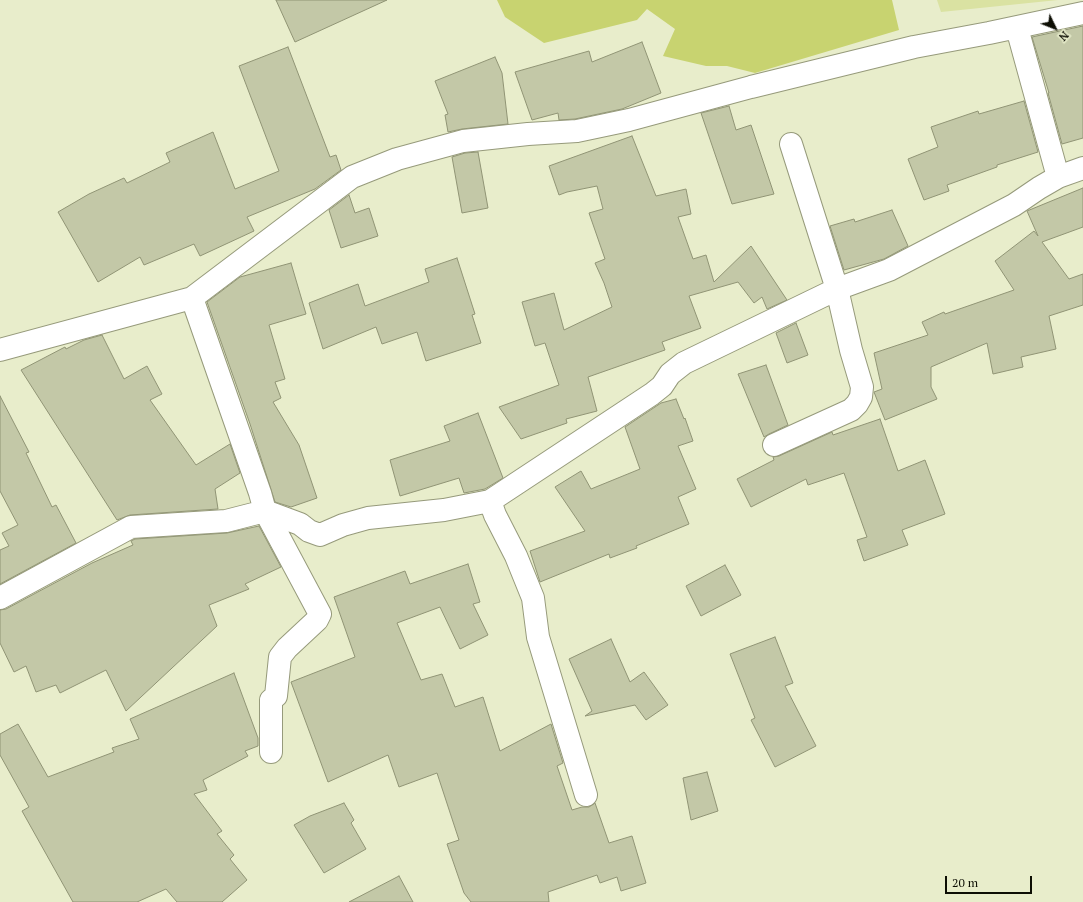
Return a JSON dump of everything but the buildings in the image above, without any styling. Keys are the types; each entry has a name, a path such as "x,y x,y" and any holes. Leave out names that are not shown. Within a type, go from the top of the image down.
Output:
{"street":[{"path":"0,350 192,298 352,177 397,159 463,141 528,134 577,131 629,120 751,86 914,47 1016,28 1083,13"},
{"path":"1016,28 1058,177"},
{"path":"774,445 851,410 861,397 862,387 851,350 836,288 791,144"},
{"path":"0,598 131,527 226,521 265,511 300,524 309,531 320,535 343,525 368,518 444,510 490,501 652,394 662,386 670,374 684,363 836,288 889,270 1014,205 1058,177 1083,168"},
{"path":"192,298 265,511 320,614 317,620 287,648 280,657 276,696 271,700 271,752"},
{"path":"490,501 495,515 516,556 533,598 538,637 586,795"}],"shaded area":[{"path":"497,0 892,0 899,30 755,73 727,66 706,66 663,56 675,29 647,9 637,20 544,43 505,17"},
{"path":"937,0 1058,0 941,12"}]}
